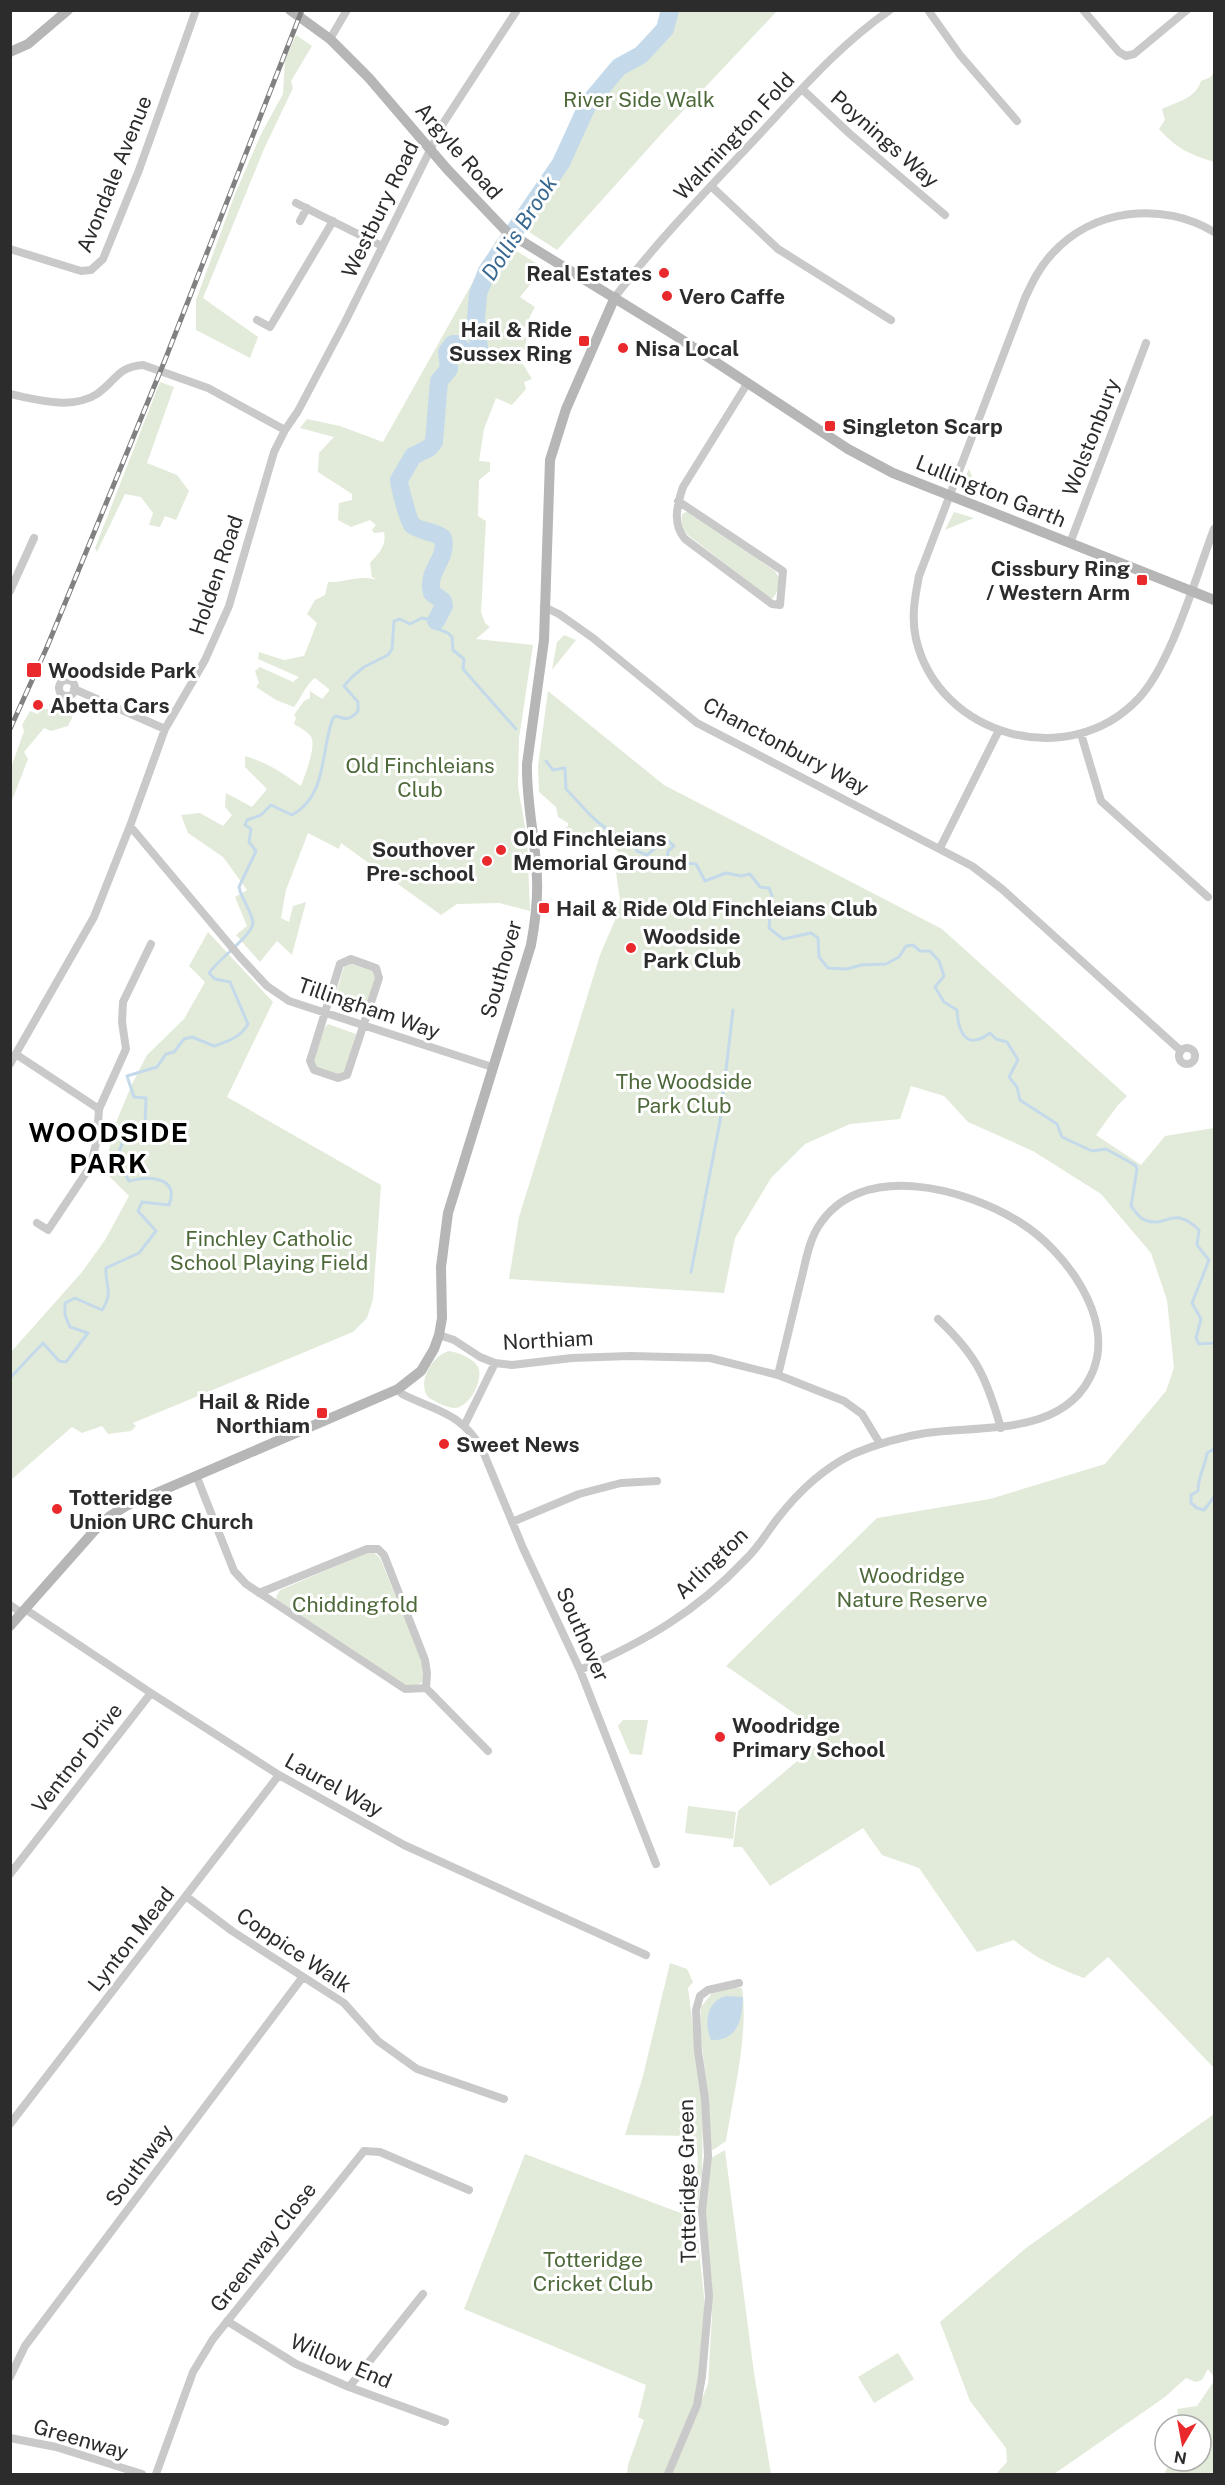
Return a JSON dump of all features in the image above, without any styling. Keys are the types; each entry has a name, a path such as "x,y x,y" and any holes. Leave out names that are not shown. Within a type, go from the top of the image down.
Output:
{"street":[{"path":"10,52 28,44 68,10"},
{"name":"Avondale Avenue","path":"10,249 81,271 91,270 103,259 139,170 196,10"},
{"name":"Argyle Road","path":"290,10 330,39 369,78 430,150 511,235 615,297"},
{"path":"330,39 347,10"},
{"name":"Westbury Road","path":"285,430 298,411 461,93 517,10"},
{"name":"Walmington Fold","path":"615,297 711,186 802,89 866,26 890,10"},
{"path":"928,10 960,56 1017,121"},
{"path":"1083,10 1119,52 1126,56 1134,54 1187,10"},
{"name":"Poynings Way","path":"802,89 850,134 945,215"},
{"path":"711,186 778,249 891,320"},
{"path":"296,203 382,246"},
{"path":"300,221 307,208"},
{"path":"1215,232 1176,215 1143,212 1095,222 1064,242 1052,253 1037,274 1025,298 919,576 913,609 916,638 933,677 948,696 965,711 999,730 1035,739 1058,739 1081,734 1123,713 1139,698 1158,670 1215,529"},
{"path":"257,320 270,327 333,221"},
{"path":"544,607 550,460 556,436 615,297"},
{"name":"Lullington Garth","path":"615,297 848,449 893,473 1215,600"},
{"name":"Wolstonbury","path":"1070,543 1146,343"},
{"path":"10,394 62,403 80,402 98,393 121,371 132,366 143,365 208,388 285,430"},
{"path":"678,501 783,571 780,605 772,604 686,539 677,527 678,501 686,481 747,384"},
{"name":"Holden Road","path":"10,1064 94,917 165,729 206,660 229,606 274,452 285,430"},
{"path":"10,591 34,538"},
{"name":"Chanctonbury Way","path":"544,607 560,614 593,638 696,723 972,866 1002,889 1180,1051"},
{"name":"Southover","path":"439,1335 442,1318 441,1266 448,1213 531,945 537,912 534,843 526,784 530,732 544,640 544,607"},
{"path":"74,689 165,729"},
{"path":"940,848 999,730"},
{"path":"1081,734 1101,801 1208,897"},
{"name":"Tillingham Way","path":"130,826 225,940 274,992 289,1001 492,1067"},
{"path":"37,1223 48,1230 90,1167 97,1140 99,1109 126,1049 122,1022 123,1002 151,944"},
{"path":"351,959 376,968 379,972 347,1075 338,1078 314,1070 310,1061 326,1013 340,964 351,959"},
{"path":"17,1055 99,1109"},
{"name":"Arlington","path":"580,1670 648,1638 699,1603 747,1559 811,1481 837,1463 879,1442 927,1432 1001,1428 1042,1417 1067,1404 1083,1388 1093,1371 1097,1357 1097,1329 1092,1307 1082,1287 1064,1263 1024,1225 999,1210 944,1189 911,1186 883,1188 861,1192 841,1203 818,1228 806,1262 778,1375"},
{"path":"938,1319 955,1335 984,1376 1001,1428"},
{"path":"18,1617 110,1516 126,1506 196,1475 398,1389 424,1366 439,1335"},
{"name":"Northiam","path":"439,1335 454,1340 480,1357 495,1363 512,1365 572,1358 630,1356 710,1358 778,1375 844,1401 862,1414 879,1442"},
{"path":"465,1424 495,1363"},
{"name":"Southover","path":"398,1389 402,1394 465,1424 482,1449 512,1522 580,1670 656,1864"},
{"path":"196,1475 234,1570 246,1584 405,1689 426,1688 488,1750"},
{"path":"512,1522 579,1494 621,1483 657,1482"},
{"path":"259,1593 367,1549 378,1549 384,1555 425,1660 426,1688"},
{"name":"Laurel Way","path":"10,1605 18,1617 151,1694 279,1775 404,1845 646,1955"},
{"name":"Ventnor Drive","path":"10,1874 151,1694"},
{"name":"Lynton Mead","path":"10,2124 279,1775"},
{"name":"Coppice Walk","path":"187,1897 303,1978 344,2003 378,2041 417,2069 504,2099"},
{"name":"Southway","path":"10,2377 25,2346 303,1978"},
{"name":"Totteridge Green","path":"668,2475 697,2405 709,2296 702,2211 707,2176 708,2144 696,2010 700,1996 708,1990 739,1983"},
{"name":"Greenway Close","path":"156,2475 168,2434 193,2372 213,2339 364,2151 380,2152 469,2190"},
{"path":"349,2387 423,2294"},
{"name":"Willow End","path":"227,2321 296,2364 349,2387 445,2422"},
{"name":"Greenway","path":"10,2438 56,2447 142,2475"}],"green space":[{"name":"River Side Walk","path":"666,11 777,11 664,131 557,250 512,221 561,155 584,102 617,62 632,57 662,26"},
{"path":"296,35 312,46 291,81 293,88 264,149 203,298 258,337 250,358 196,330 196,300 235,194 261,134 283,94 285,60"},
{"path":"1214,71 1214,162 1184,150 1159,129 1165,120 1162,109 1180,102 1195,92 1201,81 1211,77"},
{"name":"Old Finchleians Club","path":"497,239 544,268 520,297 535,307 520,336 527,337 525,349 520,353 521,361 532,379 524,382 526,389 512,405 496,398 484,429 479,461 490,462 490,471 479,480 478,516 486,521 481,612 485,623 490,627 476,639 533,645 519,738 518,787 527,838 530,911 499,903 457,904 441,915 341,843 339,849 308,833 286,890 281,918 289,922 293,906 306,902 292,955 277,941 260,962 236,935 247,926 235,897 247,890 223,857 188,833 181,815 200,813 223,826 232,815 225,807 226,793 252,807 267,789 245,767 245,756 268,765 301,786 313,744 309,734 294,724 296,718 294,715 304,701 310,698 310,691 322,699 329,689 315,678 294,707 276,700 256,687 259,683 255,671 260,667 293,682 299,677 258,659 259,652 284,660 304,656 317,623 307,614 315,600 325,595 328,582 358,578 377,580 372,577 370,563 381,549 385,537 384,532 374,533 372,530 376,525 370,520 351,527 338,520 339,503 352,500 352,494 318,472 319,453 334,437 300,428 307,419 340,426 383,442"},
{"path":"160,382 174,387 147,463 177,475 189,491 176,520 165,516 160,527 149,525 153,513 141,497 125,494 97,552 95,548"},
{"path":"953,462 944,482 925,475"},
{"path":"969,469 981,498 963,489 962,484"},
{"path":"688,511 775,571 779,584 773,598 769,598 688,535 683,528 682,514"},
{"path":"954,512 974,518 945,530"},
{"path":"564,635 576,640 552,670 557,642"},
{"path":"548,691 664,785 942,929 1127,1096 1096,1135 1141,1165 1165,1136 1214,1128 1214,2068 1108,1957 1084,1978 1047,1962 1014,1940 977,1952 919,1868 882,1855 863,1828 770,1886 742,1847 733,1847 738,1811 827,1736 726,1666 877,1518 990,1499 1105,1464 1166,1391 1174,1368 1167,1300 1151,1253 1101,1194 1033,1151 968,1122 944,1096 911,1086 900,1119 850,1124 805,1144 771,1178 735,1238 724,1293 509,1279 519,1217 600,955 618,913 620,900 615,865 625,866 616,850 609,844 592,838 564,837 562,830 568,826 568,823 558,817 556,807 539,792 538,766"},
{"path":"49,704 65,705 72,709 72,718 68,726 51,731 44,728 24,752 28,759 11,803 11,768 24,731 22,725 30,711 38,714 41,709 49,709"},
{"name":"Finchley Catholic School Playing Field","path":"208,932 273,1002 227,1097 381,1185 373,1299 367,1318 353,1332 133,1423 136,1426 131,1431 108,1434 102,1426 82,1433 72,1427 11,1480 11,1352 82,1272 105,1240 129,1196 104,1171 115,1125 147,1055 184,1019 205,982 189,966"},
{"path":"351,962 374,971 375,977 365,1011 362,1014 335,1005 334,1000 343,970 345,965"},
{"path":"328,1024 356,1034 345,1072 339,1075 316,1067 313,1062 324,1029"},
{"path":"450,1351 473,1361 479,1372 477,1385 470,1398 466,1403 455,1408 429,1398 424,1385 425,1377 433,1363 438,1357"},
{"name":"Chiddingfold","path":"367,1553 374,1553 380,1558 420,1656 424,1668 423,1682 413,1686 403,1684 277,1601 276,1597 280,1590"},
{"path":"623,1720 648,1720 642,1755 630,1754 618,1726"},
{"path":"688,1806 736,1812 733,1839 685,1833"},
{"name":"Totteridge Cricket Club","path":"670,1963 687,1969 693,1982 688,1988 703,2105 702,2172 696,2223 704,2296 704,2326 697,2394 666,2474 627,2474 644,2420 638,2417 646,2385 464,2309 525,2154 691,2217 698,2159 695,2136 625,2135 643,2076"},
{"path":"731,1988 742,1988 744,2006 742,2044 726,2141 713,2150 710,2148 709,2107 700,2028 701,2007 712,1993"},
{"path":"1214,2114 1214,2377 1208,2369 1202,2380 1196,2382 1186,2378 1165,2397 1054,2474 996,2474 1007,2462 1006,2448 970,2401 940,2322 1026,2248"},
{"path":"725,2150 754,2373 771,2474 672,2474 708,2384 712,2316 705,2211 711,2158"},
{"path":"898,2353 914,2379 874,2403 858,2377"},
{"path":"1214,2381 1214,2474 1164,2474 1213,2473 1213,2413 1178,2413 1177,2409 1197,2406"}],"water":[{"path":"726,1996 743,1997 740,2021 733,2033 727,2037 711,2040 708,2014 714,2003"}],"waterway":[{"name":"Dollis Brook","path":"436,621 444,606 443,601 432,593 431,585 434,571 443,553 443,538 412,525 404,504 399,480 413,456 429,448 434,442 439,381 449,369 447,352 453,344 457,344 467,354 479,349 476,319 478,294 487,271 561,163 588,104 619,67 641,55 665,29 670,10"},
{"name":"Dollis Brook","path":"10,1378 43,1343 59,1361 66,1362 88,1333 70,1327 65,1315 65,1303 75,1298 102,1310 108,1299 106,1268 139,1253 156,1231 138,1211 142,1202 169,1205 170,1188 160,1180 129,1181 117,1158 128,1126 145,1126 146,1098 134,1097 127,1076 157,1067 166,1054 174,1052 184,1039 192,1037 214,1046 238,1035 248,1024 230,982 215,979 209,973 247,934 253,923 239,887 256,851 249,842 251,829 245,825 247,820 261,815 271,805 292,815 312,796 321,772 333,718 336,716 348,718 358,711 358,702 344,686 364,667 388,655 392,649 394,621 400,619 410,624 422,618 436,621 433,627 452,637 453,650 464,659 463,669 516,729"},
{"path":"546,761 553,770 565,768 566,789 603,826 620,836 629,837 637,851 647,855 666,839 674,846 668,851 667,860 671,869 684,863 696,864 705,881 726,873 741,876 750,874 760,887 769,888 772,896 769,928 783,939 811,933 818,938 819,957 828,968 847,969 861,965 886,964 899,957 906,946 913,945 920,951 930,951 939,961 944,976 935,987 944,1002 957,1010 959,1025 965,1037 975,1040 990,1033 996,1039 1007,1042 1018,1060 1009,1077 1017,1087 1020,1100 1057,1124 1062,1137 1092,1151 1106,1149 1135,1165 1137,1169 1131,1206 1141,1218 1153,1222 1182,1219 1190,1222 1199,1230 1197,1245 1209,1260 1192,1303 1201,1319 1196,1338 1199,1344 1214,1343"},
{"path":"691,1272 720,1121 733,1010"},
{"path":"1214,1449 1207,1453 1198,1491 1191,1495 1191,1503 1204,1510 1214,1497"}],"railway":[{"path":"10,729 47,647 165,360 302,10"}],"place":[{"name":"Real Estates","path":"664,273"},
{"name":"Vero Caffe","path":"667,296"},
{"name":"Hail & Ride Sussex Ring","path":"584,341"},
{"name":"Nisa Local","path":"623,348"},
{"name":"Singleton Scarp","path":"830,426"},
{"name":"Cissbury Ring / Western Arm","path":"1142,580"},
{"name":"Woodside Park","path":"34,670"},
{"name":"Abetta Cars","path":"38,705"},
{"name":"Old Finchleians Memorial Ground","path":"501,850"},
{"name":"Southover Pre-school","path":"487,861"},
{"name":"Hail & Ride Old Finchleians Club","path":"544,908"},
{"name":"Woodside Park Club","path":"631,948"},
{"name":"Hail & Ride Northiam","path":"322,1413"},
{"name":"Sweet News","path":"444,1444"},
{"name":"Totteridge Union URC Church","path":"57,1509"},
{"name":"Woodridge Primary School","path":"720,1737"}],"district":[{"name":"WOODSIDE PARK","path":"109,1148"}],"park label":[{"name":"The Woodside Park Club","path":"684,1093"},
{"name":"Woodridge Nature Reserve","path":"912,1587"}]}
